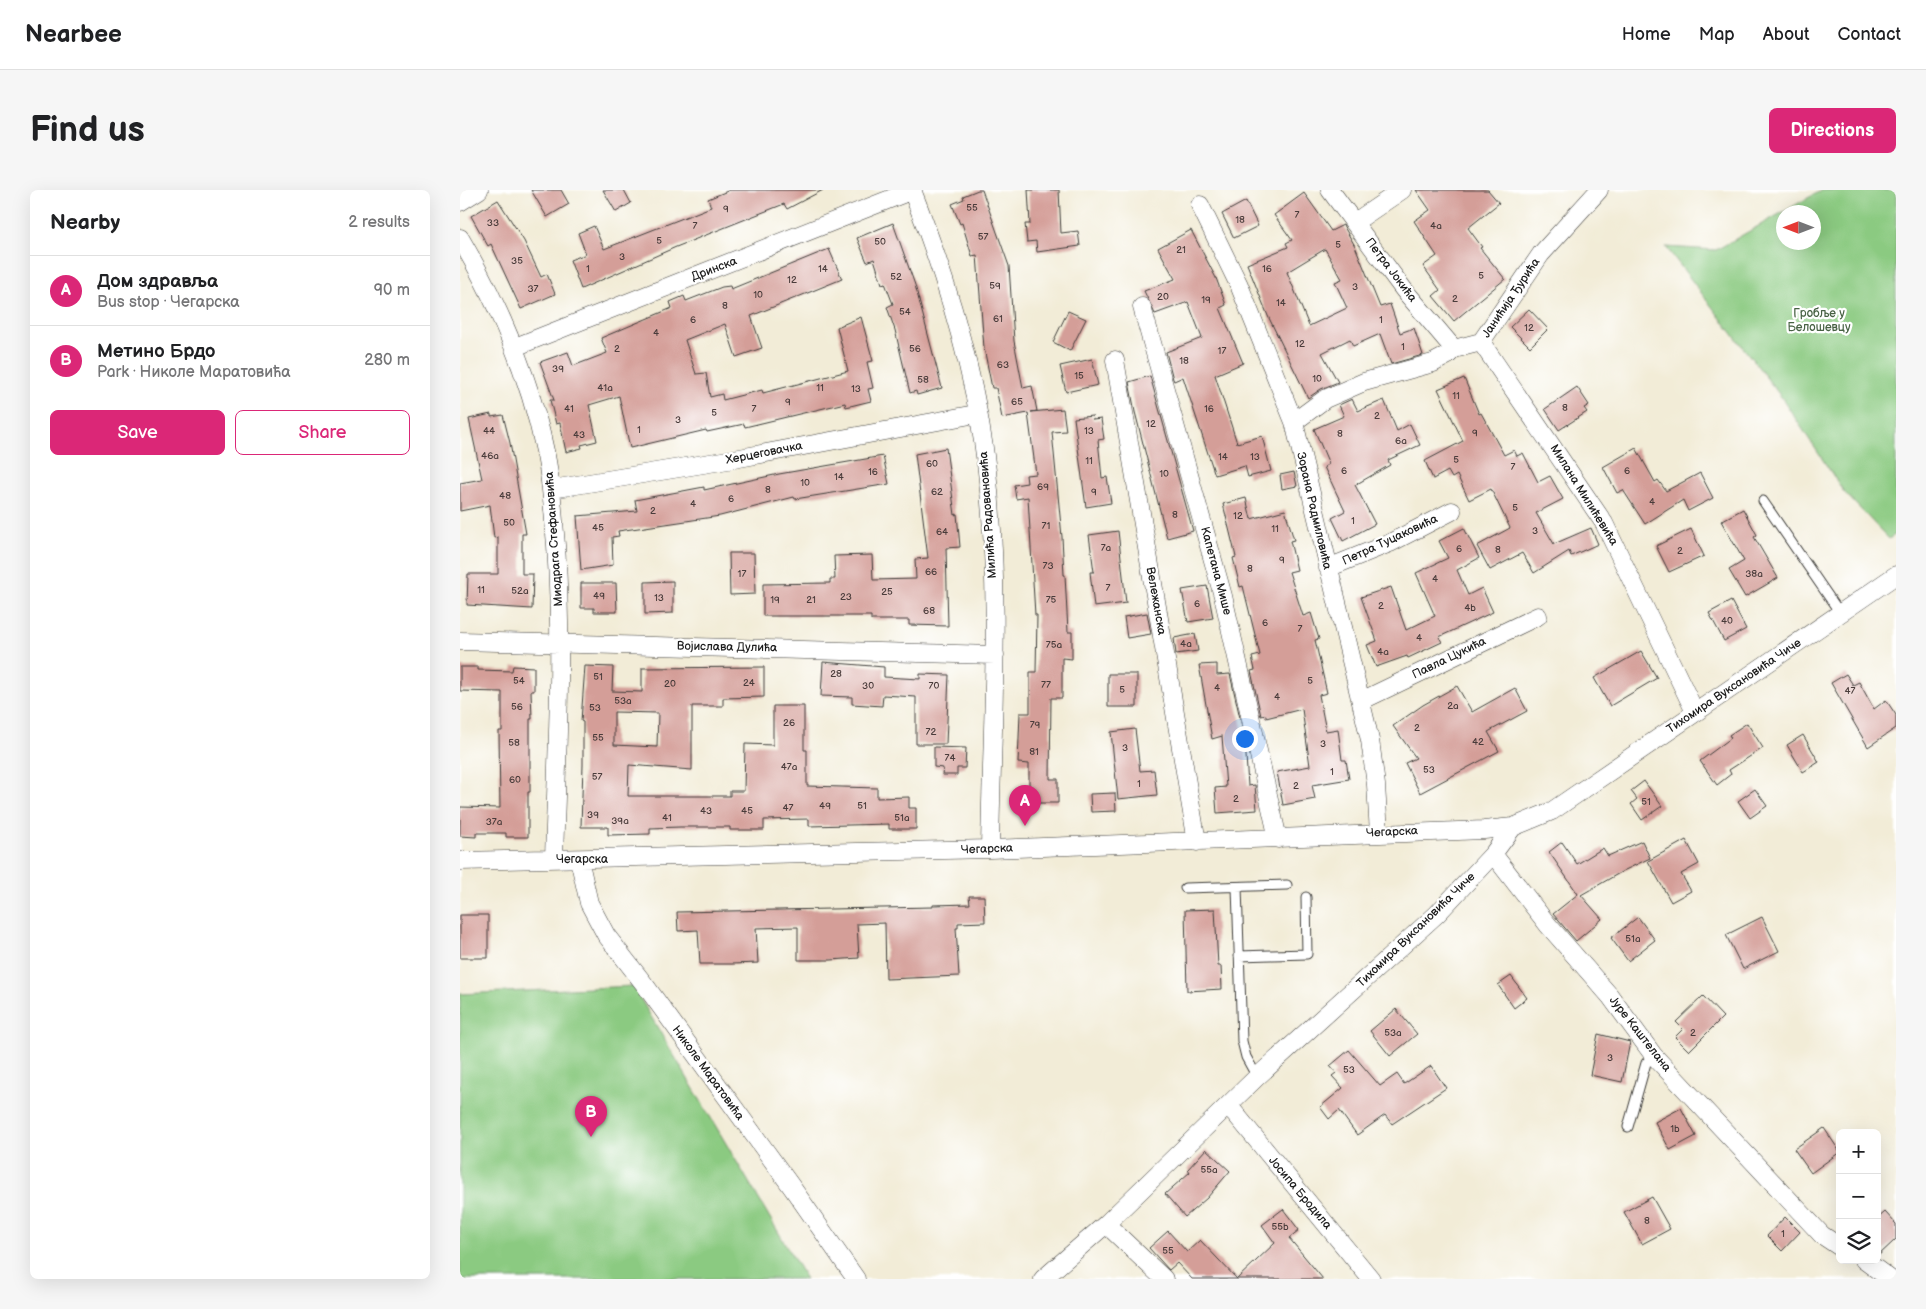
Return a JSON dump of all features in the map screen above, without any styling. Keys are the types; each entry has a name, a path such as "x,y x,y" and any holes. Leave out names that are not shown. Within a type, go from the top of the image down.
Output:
{"street":[{"path":"460,202 479,190"},
{"name":"Дринска","path":"515,347 913,190"},
{"name":"Милића Радовановића","path":"913,190 953,304 988,481 994,655 990,849"},
{"name":"Петра Јокића","path":"1330,190 1404,290 1454,349"},
{"path":"1355,222 1402,190"},
{"name":"Јанићија Ђурића","path":"1294,422 1325,399 1344,390 1384,375 1433,363 1448,356 1454,349 1481,342 1541,254 1599,190"},
{"name":"Зорана Радмиловића","path":"1200,205 1239,285 1294,422 1361,701 1374,766 1379,833"},
{"name":"Миодрага Стефановића","path":"460,238 488,285 515,347 529,388 545,451 552,489 559,591 560,643 554,859"},
{"name":"Капетана Мише","path":"1142,307 1223,596 1278,838"},
{"name":"Милана Милићевића","path":"1481,342 1604,523 1694,712"},
{"name":"Вележанска","path":"1114,360 1196,842"},
{"name":"Херцеговачка","path":"552,489 734,459 976,414"},
{"name":"Петра Туцаковића","path":"1328,568 1365,554 1452,511"},
{"name":"Тихомира Вуксановића Чиче","path":"1043,1279 1106,1224 1257,1078 1437,914 1493,854 1514,827 1552,811 1896,575"},
{"name":"Павла Цукића","path":"1361,701 1538,616"},
{"name":"Војислава Дулића","path":"460,641 994,655"},
{"name":"Чегарска","path":"460,861 990,849 1484,830 1514,827"},
{"name":"Јуре Каштелана","path":"1493,854 1548,925 1610,996 1654,1056 1822,1235 1836,1244"},
{"name":"Николе Маратовића","path":"579,859 589,903 606,935 791,1186 856,1279"},
{"name":"Јосипа Бродила","path":"1229,1106 1371,1279"},
{"path":"1106,1224 1164,1279"},
{"path":"1869,1264 1890,1279"}],"lane":[{"path":"1763,501 1840,613"},
{"path":"1185,888 1287,885"},
{"path":"1237,887 1242,1040 1246,1057 1257,1078"},
{"path":"1239,956 1307,954 1306,897"},
{"path":"1628,1127 1646,1063 1654,1056"}],"green space":[{"name":"Гробље у Белошевцу","path":"1822,190 1896,190 1896,534 1889,539 1844,492 1782,398 1666,247 1716,250 1776,216 1776,250 1821,250 1821,205 1796,205"},
{"path":"633,986 806,1279 460,1279 460,994"}],"building":[{"path":"531,190 561,190 569,204 547,217"},
{"path":"603,190 624,190 631,203 616,212"},
{"path":"730,190 823,190 787,209 784,204 676,247 581,289 570,260 586,254 578,233 594,226 604,249 711,207 708,199"},
{"path":"982,190 1009,266 1014,341 1023,388 1032,386 1037,411 1031,412 1063,409 1066,431 1052,432 1062,537 1068,632 1072,632 1072,659 1062,658 1062,698 1051,698 1050,779 1058,779 1058,803 1029,803 1029,764 1018,763 1020,713 1030,713 1030,672 1036,672 1037,615 1035,615 1028,497 1016,499 1014,485 1027,483 1026,475 1036,474 1028,413 1002,418 996,388 992,388 984,348 977,255 972,256 962,223 960,224 952,204 964,199 963,196"},
{"path":"1028,190 1059,190 1061,233 1078,231 1080,246 1037,252 1036,241 1027,242 1025,224 1030,224"},
{"path":"1416,190 1488,190 1499,203 1468,228 1482,247 1480,248 1505,279 1454,321 1433,296 1440,290 1423,266 1437,256 1414,221 1430,210"},
{"path":"1304,193 1331,231 1343,225 1355,246 1380,307 1390,304 1400,333 1414,328 1423,355 1391,364 1380,334 1353,346 1350,339 1322,353 1338,382 1321,389 1308,398 1268,316 1247,264 1288,247 1286,243 1292,240 1274,215","holes":["1325,249 1342,279 1335,282 1347,308 1309,326 1287,272"]},
{"path":"498,200 524,241 541,277 547,274 555,294 521,309 491,244 488,246 471,216"},
{"path":"1246,201 1258,226 1234,238 1222,214"},
{"path":"893,223 915,285 942,388 917,395 916,391 910,393 895,330 887,307 893,304 885,283 882,284 874,259 867,262 857,238"},
{"path":"1191,230 1216,278 1226,305 1220,308 1243,363 1215,375 1237,443 1262,436 1271,471 1248,477 1245,466 1215,475 1183,377 1174,381 1173,379 1166,352 1202,338 1188,302 1155,314 1144,291 1175,279 1158,248"},
{"path":"829,249 842,279 751,316 762,348 736,357 725,324 685,340 696,374 706,373 710,397 722,394 723,400 762,390 763,393 848,371 837,327 861,317 873,361 867,362 873,388 868,389 871,401 846,407 845,403 745,427 744,424 707,432 706,430 630,448 619,396 589,405 597,441 581,445 582,448 566,452 560,423 556,424 550,400 554,400 540,362 568,352 573,366 607,353 601,338 672,308 670,302 684,296 686,301 722,287 730,286 731,289"},
{"path":"1529,309 1548,329 1530,347 1510,327"},
{"path":"1068,311 1086,319 1070,351 1053,342"},
{"path":"1092,359 1098,385 1066,392 1060,366"},
{"path":"1150,376 1193,531 1167,538 1129,382"},
{"path":"1464,378 1479,414 1481,413 1504,455 1514,450 1517,456 1523,453 1538,482 1550,476 1563,499 1536,513 1554,544 1591,528 1598,544 1571,556 1569,551 1534,573 1522,553 1490,570 1477,546 1510,528 1491,489 1469,500 1457,475 1452,478 1448,471 1433,479 1425,461 1463,441 1438,389"},
{"path":"1577,387 1589,405 1584,408 1587,412 1559,430 1545,409"},
{"path":"1352,399 1358,411 1384,400 1397,431 1410,424 1420,445 1388,460 1390,465 1355,485 1375,524 1343,541 1332,518 1345,511 1324,467 1329,464 1314,429 1344,416 1339,405"},
{"path":"491,414 491,417 503,415 510,443 526,534 522,534 522,574 533,574 532,609 467,605 468,574 498,574 498,537 494,538 490,505 460,511 460,483 482,479 469,419"},
{"path":"1092,416 1093,420 1101,419 1104,439 1098,440 1102,478 1107,477 1111,503 1086,507 1074,418"},
{"path":"946,448 955,515 957,514 960,547 946,548 948,626 909,625 909,620 871,620 871,616 763,616 763,584 830,583 830,579 835,579 834,556 872,555 873,580 916,579 915,559 928,558 915,454"},
{"path":"1636,448 1655,482 1658,480 1666,491 1700,473 1713,498 1688,511 1683,500 1645,524 1623,490 1617,493 1603,467"},
{"path":"883,456 889,484 795,499 794,497 720,516 618,531 619,536 612,537 613,565 581,570 577,516 637,511 635,500 704,487 704,490 779,474"},
{"path":"1294,472 1297,486 1282,489 1280,475"},
{"path":"1246,498 1251,519 1285,510 1294,540 1290,541 1297,570 1289,572 1303,616 1311,613 1319,639 1315,640 1327,693 1319,695 1326,731 1338,729 1342,760 1346,760 1349,779 1312,785 1315,799 1283,805 1277,772 1310,766 1302,709 1266,718 1266,715 1261,716 1251,671 1255,670 1252,657 1260,655 1243,586 1240,587 1233,558 1236,557 1223,504"},
{"path":"1743,509 1757,535 1754,537 1778,578 1745,597 1729,570 1744,561 1721,521"},
{"path":"1464,528 1479,558 1457,570 1468,595 1482,588 1493,612 1439,637 1442,642 1408,658 1407,656 1376,667 1367,645 1377,641 1361,597 1391,587 1406,630 1435,616 1416,573 1448,558 1439,541"},
{"path":"1691,529 1704,556 1669,572 1656,546"},
{"path":"1118,531 1126,603 1094,607 1090,572 1094,572 1089,535"},
{"path":"729,553 754,553 755,594 730,595"},
{"path":"673,581 673,613 645,614 645,582"},
{"path":"581,583 616,583 617,612 594,612 594,608 581,608"},
{"path":"1207,586 1213,618 1188,622 1182,590"},
{"path":"1731,601 1746,629 1724,641 1709,613"},
{"path":"1147,613 1151,634 1127,638 1124,617"},
{"path":"1195,634 1198,651 1176,654 1174,638"},
{"path":"1641,651 1657,678 1610,706 1594,678"},
{"path":"823,662 884,667 884,677 920,679 920,674 949,675 946,744 916,744 916,697 883,695 882,706 852,704 852,697 821,696"},
{"path":"1217,664 1217,675 1230,674 1245,740 1248,786 1255,785 1257,810 1217,813 1215,788 1226,787 1222,736 1212,739 1199,665"},
{"path":"513,666 534,667 534,691 531,691 532,719 530,719 528,837 506,837 506,833 476,833 476,837 460,836 460,807 500,808 499,731 502,731 502,692 460,691 460,667 478,667 478,670 512,671"},
{"path":"585,666 613,667 612,691 642,692 642,668 764,667 764,697 723,698 723,706 692,706 692,770 629,765 628,796 730,796 730,791 744,791 745,744 773,745 773,706 804,706 804,750 807,750 807,786 877,788 877,798 909,797 909,808 916,808 916,829 889,829 889,824 809,826 809,819 764,820 764,830 730,830 730,827 650,828 650,834 608,835 608,827 581,827 583,722 581,721","holes":["614,712 658,713 657,747 614,745"]},
{"path":"1108,674 1137,674 1137,707 1108,707"},
{"path":"1846,674 1853,685 1859,682 1874,709 1886,700 1896,715 1896,728 1868,747 1831,683"},
{"path":"1457,686 1472,712 1515,688 1527,711 1488,732 1499,751 1420,793 1405,763 1416,758 1393,726 1423,705"},
{"path":"1747,723 1763,748 1729,770 1731,774 1717,785 1700,761 1731,738 1729,735"},
{"path":"1135,729 1140,771 1154,770 1157,795 1118,799 1111,732"},
{"path":"1803,735 1819,762 1803,772 1787,745"},
{"path":"934,747 966,748 965,768 957,768 957,775 942,775 943,768 934,767"},
{"path":"1644,781 1662,806 1642,820 1631,804 1637,799 1631,791"},
{"path":"1755,789 1767,806 1750,818 1738,801"},
{"path":"1115,793 1116,811 1091,812 1090,794"},
{"path":"1686,840 1699,864 1681,874 1691,891 1671,902 1648,861"},
{"path":"1642,841 1650,858 1581,895 1602,919 1576,941 1553,914 1578,894 1549,852 1562,842 1577,864 1603,848 1608,856"},
{"path":"969,896 984,896 985,922 958,923 958,928 956,928 959,976 886,979 885,923 857,924 859,958 831,960 798,960 798,927 756,928 758,963 700,964 698,930 678,931 677,912 933,907 933,905 970,904"},
{"path":"1215,909 1218,966 1221,966 1222,989 1187,991 1185,910"},
{"path":"460,915 488,915 488,958 460,958"},
{"path":"1638,917 1655,940 1628,961 1611,938"},
{"path":"1762,917 1779,951 1743,969 1726,935"},
{"path":"1511,976 1527,998 1514,1008 1498,985"},
{"path":"1703,996 1723,1017 1689,1051 1675,1037 1683,1029 1676,1022"},
{"path":"1396,1009 1417,1034 1390,1056 1370,1031"},
{"path":"1598,1034 1630,1042 1622,1082 1590,1075"},
{"path":"1349,1050 1380,1086 1397,1074 1404,1084 1431,1066 1446,1088 1392,1124 1385,1115 1357,1135 1339,1110 1329,1119 1320,1107 1343,1088 1332,1076 1336,1073 1330,1066"},
{"path":"1681,1108 1696,1136 1670,1150 1655,1122"},
{"path":"1824,1128 1836,1146 1836,1155 1811,1173 1794,1149"},
{"path":"1206,1149 1230,1171 1207,1198 1185,1217 1165,1194 1190,1172 1188,1169"},
{"path":"1652,1197 1670,1229 1642,1244 1624,1212"},
{"path":"1283,1209 1299,1230 1289,1238 1323,1279 1237,1279 1275,1243 1262,1225"},
{"path":"1885,1212 1896,1224 1896,1239 1881,1253 1881,1219 1881,1216"},
{"path":"1785,1217 1800,1232 1782,1251 1767,1236"},
{"path":"1168,1231 1187,1252 1200,1240 1237,1279 1192,1279 1177,1263 1169,1270 1149,1248"}],"place":[{"name":"Дом здравља","path":"1025,826"},
{"name":"Метино Брдо","path":"591,1137"}]}
